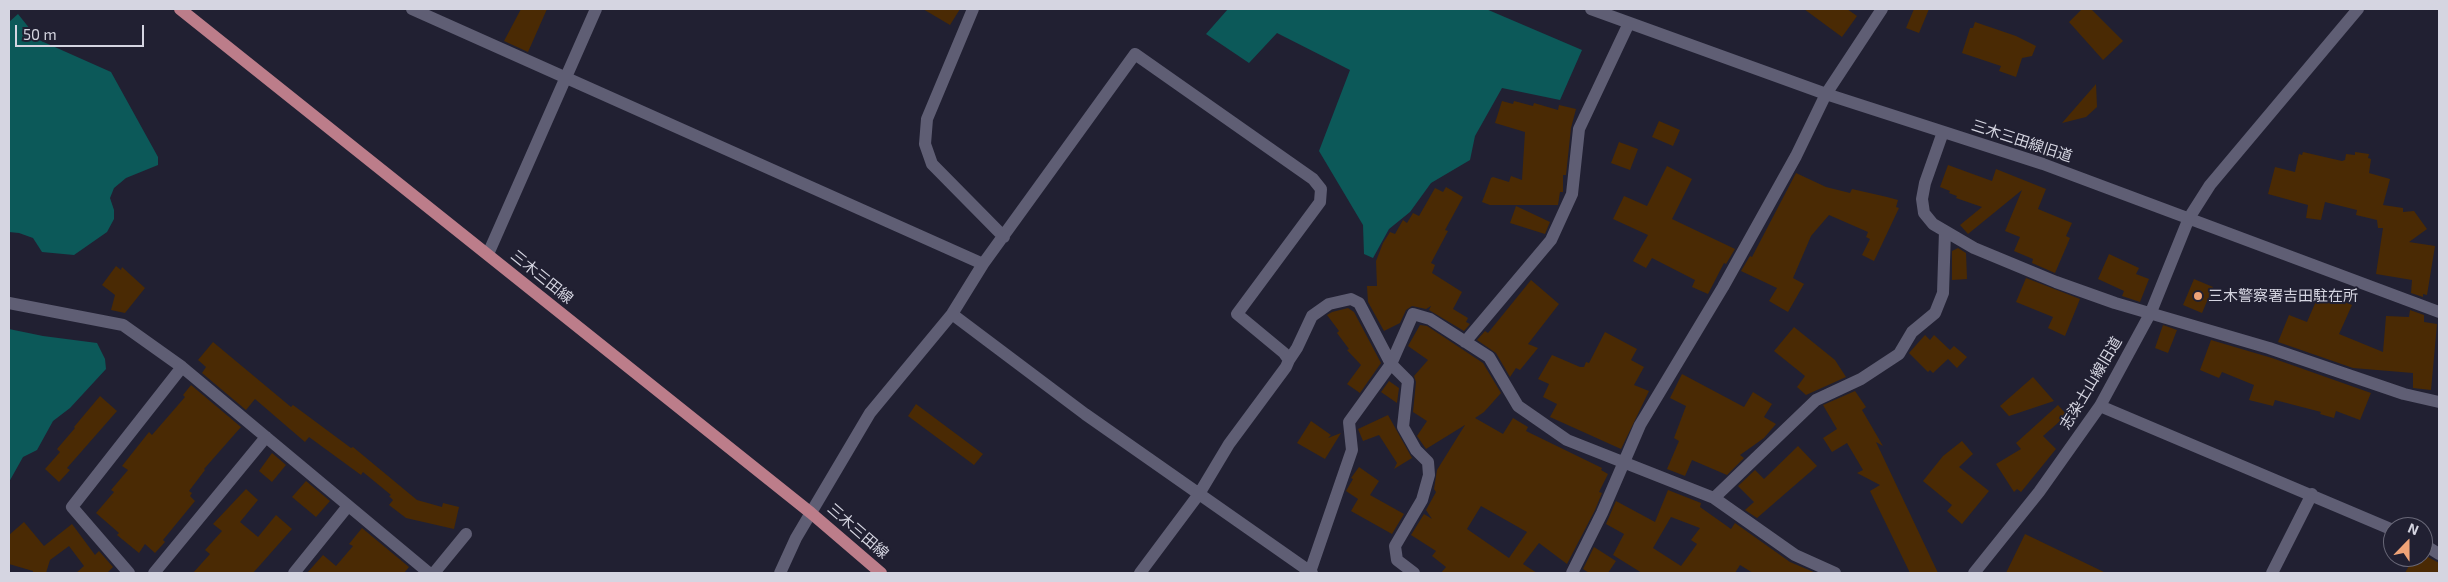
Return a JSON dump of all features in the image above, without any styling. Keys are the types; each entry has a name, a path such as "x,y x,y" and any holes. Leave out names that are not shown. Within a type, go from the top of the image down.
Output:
{"main road":[{"name":"三木三田線","path":"180,9 811,512 882,573"}],"street":[{"path":"412,9 983,264"},
{"path":"488,254 596,9"},
{"path":"973,9 927,119 925,144 932,164 1004,238"},
{"name":"三木三田線旧道","path":"1591,9 1826,94 2043,164 2439,312"},
{"path":"1572,573 1640,425 1724,287 1796,156 1826,94 1882,9"},
{"name":"志染土山線旧道","path":"1974,573 2039,492 2100,406 2151,312 2189,218 2210,185 2358,9"},
{"path":"1465,342 1551,240 1572,194 1579,129 1629,23"},
{"path":"780,573 811,512 870,413 952,314 983,264 1004,238 1135,54 1313,179 1321,189 1320,202 1237,314 1284,353 1289,360"},
{"path":"1943,132 1925,183 1922,198 1924,213 1932,224 1974,248 2056,282 2404,394 2439,402"},
{"path":"1714,498 1816,400 1861,379 1899,354 1912,332 1935,313 1943,293 1945,231"},
{"path":"1140,573 1199,494 1229,444 1286,368 1312,316 1329,304 1351,299 1360,303 1391,364 1408,381 1403,427 1416,450 1428,462 1429,476 1422,500 1395,546 1397,560 1414,573"},
{"path":"9,303 122,325 182,367 429,573"},
{"path":"952,314 1085,414 1311,573 1352,450 1349,422 1391,364 1413,314 1430,319 1489,357 1518,406 1567,440 1625,461 1714,498 1795,555 1835,573"},
{"path":"129,573 72,507 182,367"},
{"path":"2100,406 2383,526"},
{"path":"154,573 266,437"},
{"path":"2272,573 2312,494"},
{"path":"294,573 348,506"},
{"path":"434,573 466,534"}],"shaded area":[{"path":"1228,9 1486,9 1582,50 1560,100 1502,88 1475,136 1470,160 1431,183 1410,212 1389,229 1373,258 1364,254 1363,225 1319,151 1350,70 1277,33 1249,63 1206,34"},
{"path":"18,14 30,29 30,36 111,72 158,157 158,165 126,178 114,188 110,198 114,210 114,219 107,232 74,255 42,252 33,238 9,232 9,22"},
{"path":"9,329 43,336 97,343 105,359 106,369 70,408 53,421 37,450 23,457 9,482"}],"building":[{"path":"521,9 547,9 528,52 504,41"},
{"path":"923,9 960,9 950,25"},
{"path":"1804,9 1847,9 1857,16 1842,37"},
{"path":"1914,9 1929,9 1919,33 1906,28"},
{"path":"2082,9 2091,9 2123,41 2103,60 2069,22"},
{"path":"1975,22 2016,36 2036,46 2032,56 2022,58 2016,77 1999,71 2001,66 1962,53 1970,28 1973,28"},
{"path":"2096,84 2097,107 2086,117 2062,123"},
{"path":"1502,101 1513,104 1514,101 1533,106 1534,103 1558,110 1559,105 1576,109 1571,128 1566,175 1563,175 1563,192 1560,192 1558,205 1490,205 1482,202 1491,178 1509,182 1511,176 1522,180 1525,132 1495,123"},
{"path":"1659,121 1680,130 1673,146 1652,137"},
{"path":"1619,142 1638,149 1630,170 1611,163"},
{"path":"2303,152 2342,161 2345,160 2346,154 2355,155 2355,152 2369,154 2368,158 2371,159 2369,173 2390,179 2383,205 2403,208 2403,212 2414,211 2427,229 2409,242 2435,246 2427,295 2423,294 2423,297 2411,293 2412,280 2376,274 2383,228 2378,228 2377,220 2356,215 2357,210 2325,202 2321,220 2306,218 2308,205 2268,194 2275,167 2295,172 2299,154 2302,155"},
{"path":"1948,165 1992,181 1996,169 2046,189 2038,209 2072,223 2066,236 2070,238 2055,273 2032,263 2033,259 2014,251 2020,237 2005,231 2022,190 1968,234 1960,225 1982,207 1956,198 1957,196 1949,193 1950,191 1940,187"},
{"path":"1667,166 1692,179 1672,219 1735,249 1726,264 1724,263 1708,294 1692,287 1695,280 1652,258 1646,268 1633,261 1648,235 1613,219 1624,196 1647,206"},
{"path":"1796,173 1826,187 1850,193 1852,189 1898,200 1896,207 1899,208 1874,261 1862,255 1870,239 1866,237 1868,232 1829,215 1811,236 1793,278 1804,284 1788,312 1769,301 1777,288 1741,271 1750,256 1752,257"},
{"path":"1446,187 1463,197 1445,230 1448,231 1431,263 1435,265 1432,273 1462,292 1453,309 1468,318 1466,322 1470,324 1464,331 1429,310 1431,306 1426,309 1412,306 1406,310 1400,323 1384,331 1368,302 1367,286 1377,286 1376,261 1383,243 1390,232 1395,234 1403,220 1407,223 1413,213 1419,216 1435,188 1443,192"},
{"path":"1516,206 1550,222 1545,234 1510,223"},
{"path":"1958,248 1966,253 1967,279 1952,280 1952,251"},
{"path":"2109,254 2139,268 2136,274 2149,279 2140,302 2122,296 2124,291 2098,279"},
{"path":"116,266 121,270 122,267 145,288 125,313 111,310 115,295 102,285"},
{"path":"2026,278 2080,299 2065,336 2048,328 2053,317 2016,302"},
{"name":"三木警察署吉田駐在所","path":"2194,279 2213,287 2202,313 2183,305"},
{"path":"1531,280 1559,304 1528,344 1538,348 1520,370 1516,368 1510,377 1496,353 1477,340 1485,331 1488,333"},
{"path":"2320,292 2352,305 2339,334 2383,352 2386,316 2409,317 2410,310 2424,315 2424,322 2437,324 2431,390 2413,388 2413,373 2353,368 2278,342 2289,315 2307,322"},
{"path":"1348,308 1354,312 1381,363 1360,393 1347,384 1361,365 1347,350 1349,349 1337,333 1339,331 1327,315"},
{"path":"1420,325 1427,326 1483,363 1501,393 1484,412 1475,418 1503,434 1513,418 1528,427 1526,431 1602,468 1601,470 1608,474 1599,492 1602,493 1595,510 1567,564 1539,543 1523,564 1537,573 1441,573 1446,567 1432,556 1436,551 1411,535 1424,514 1432,519 1426,510 1436,492 1434,489 1437,470 1465,425 1426,449 1417,436 1427,421 1413,412 1416,382 1414,376 1428,360 1408,346","holes":["1481,506 1527,532 1509,558 1467,529"]},
{"path":"2163,325 2177,330 2168,353 2155,348"},
{"path":"1794,327 1835,360 1846,377 1806,395 1797,387 1805,376 1774,351"},
{"path":"1605,332 1637,349 1631,360 1644,367 1634,385 1649,391 1621,449 1550,417 1557,404 1543,397 1549,384 1538,379 1552,355 1584,367 1586,362 1589,363"},
{"path":"1925,335 1930,340 1934,335 1950,350 1954,346 1967,357 1957,368 1948,359 1933,373 1930,370 1928,372 1909,353"},
{"path":"2211,340 2272,358 2371,393 2360,420 2336,411 2334,418 2320,414 2321,412 2275,400 2273,406 2249,400 2254,385 2222,372 2219,378 2200,370"},
{"path":"213,342 291,407 293,405 351,448 353,447 417,500 442,507 443,503 459,507 454,529 406,518 389,505 393,500 389,496 391,495 363,472 361,475 309,437 305,442 255,399 246,410 202,373 206,367 198,360"},
{"path":"1682,374 1744,407 1753,392 1772,404 1764,417 1776,424 1764,438 1740,455 1744,458 1727,475 1692,460 1685,476 1667,469 1679,441 1674,438 1686,406 1670,398"},
{"path":"2033,377 2054,401 2009,416 2000,406"},
{"path":"1389,381 1399,388 1397,403 1381,392"},
{"path":"191,385 241,427 204,469 189,491 192,493 190,496 195,501 163,540 165,542 155,553 145,544 139,553 117,535 119,533 96,513 114,492 111,490 128,470 122,466 149,432 152,435 185,397 183,395"},
{"path":"1855,391 1866,407 1862,410 1883,446 1876,442 1938,573 1910,573 1870,491 1880,485 1857,473 1863,470 1847,443 1832,452 1823,438 1837,429 1823,405"},
{"path":"100,396 117,411 67,468 70,470 59,482 45,469 60,452 57,449"},
{"path":"916,404 983,454 974,465 908,416"},
{"path":"2058,405 2067,415 2043,436 2056,449 2021,492 2017,489 2014,492 1996,464 2021,449 2016,443"},
{"path":"1388,415 1412,458 1394,469 1397,463 1379,435 1363,441 1358,429"},
{"path":"1311,421 1331,435 1328,438 1341,433 1325,459 1297,443"},
{"path":"1962,441 1973,454 1959,467 1989,491 1962,524 1947,511 1952,505 1923,481 1943,456"},
{"path":"1798,446 1817,466 1757,518 1745,510 1754,502 1738,486 1755,470 1764,479"},
{"path":"272,453 286,465 272,482 259,471"},
{"path":"1359,467 1379,481 1370,495 1404,514 1392,534 1351,511 1358,499 1346,491 1353,479 1351,478"},
{"path":"306,481 330,501 316,517 292,497"},
{"path":"246,489 258,500 240,522 258,537 276,515 292,529 253,573 193,573 210,554 205,550 222,531 213,524"},
{"path":"1668,490 1701,503 1700,507 1731,529 1735,523 1790,562 1816,573 1753,573 1740,565 1735,573 1642,573 1613,555 1624,534 1606,524 1616,501 1655,522","holes":["1671,517 1700,528 1691,540 1697,544 1681,566 1653,548"]},
{"path":"24,522 44,546 72,524 95,555 99,551 113,567 107,573 76,573 84,566 69,546 50,560 46,573 33,573 33,571 9,564 9,535"},
{"path":"362,528 409,567 404,573 307,573 323,555 336,566 353,546 349,544"},
{"path":"2025,534 2106,573 2006,573"},
{"path":"1594,547 1616,561 1608,573 1589,573 1583,569"},
{"path":"2433,560 2439,563 2439,573 2405,573 2408,567 2433,567"}],"place":[{"name":"三木警察署吉田駐在所","path":"2198,296"}]}
